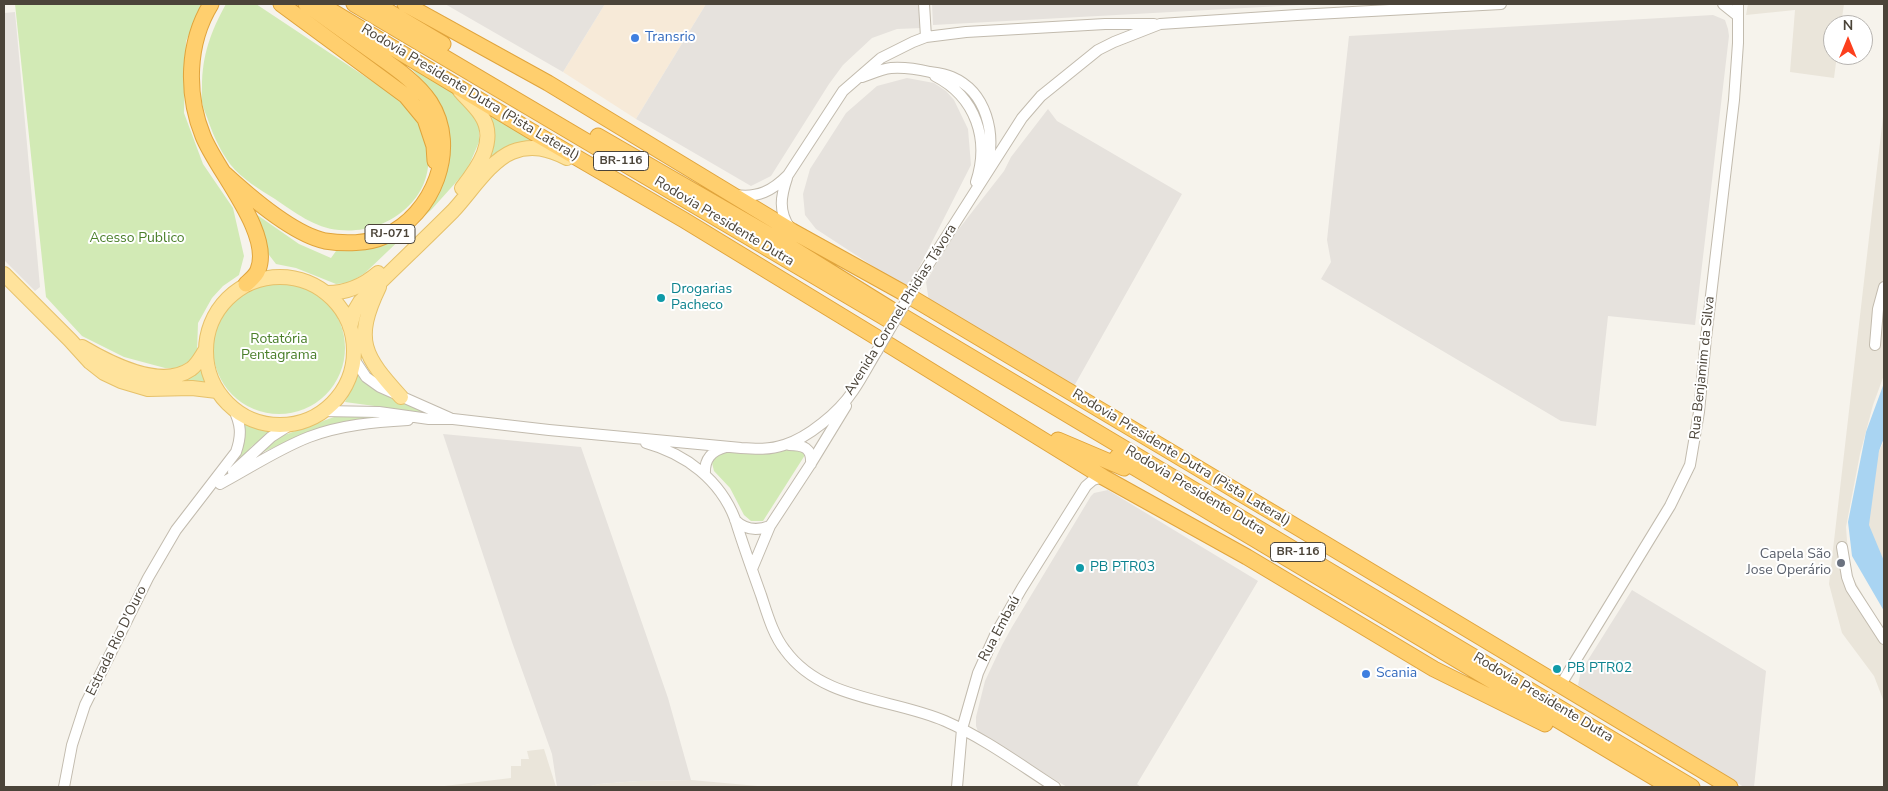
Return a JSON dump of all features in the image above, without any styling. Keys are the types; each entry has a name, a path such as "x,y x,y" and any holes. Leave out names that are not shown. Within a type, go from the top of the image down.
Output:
{"highway":[{"name":"RJ-071","path":"211,4 199,29 194,47 192,88 195,111 202,135 251,222 260,247 261,255 258,269 246,284"},
{"path":"281,4 361,61 414,103 425,119 434,146 435,161 432,190"},
{"name":"RJ-071","path":"225,174 255,200 305,233 338,242 368,241 391,233 415,214 432,190 441,162 443,139 436,113 430,102 420,90 392,65 306,4"},
{"name":"Rodovia Presidente Dutra","path":"354,4 895,318 1692,787"},
{"name":"Rodovia Presidente Dutra","path":"376,4 526,94 792,248 895,318 1159,483 1670,787"},
{"name":"Rodovia Presidente Dutra (Pista Lateral)","path":"405,4 548,83 792,231 928,308 1730,787"},
{"path":"420,4 449,22 455,30"},
{"path":"323,6 357,16 390,31 494,91 519,101"},
{"name":"Rodovia Presidente Dutra (Pista Lateral)","path":"323,6 700,229 881,344 1011,419 1103,477 1247,557 1434,669 1541,722 1613,754"},
{"path":"792,248 907,297"},
{"path":"1011,419 1159,483"},
{"path":"1327,545 1433,633"}],"main road":[{"path":"327,293 351,290 370,280 462,188 477,168 486,148 485,122 478,110 452,83"},
{"path":"350,327 354,312 360,302 454,209 494,164 512,152 530,148 547,150 618,181"},
{"path":"4,274 90,362 104,373 136,386 156,390 192,388 217,391"},
{"path":"274,277 288,277 315,285 327,293 337,303 350,327 354,343 352,371 344,388 333,403 324,411 293,424 268,424 244,415 233,408 217,391 208,372 205,351 207,337 216,312 230,296 246,284 274,277"},
{"path":"384,278 368,312 365,324 366,346 368,355 379,372 402,397"},
{"path":"70,340 116,365 145,374 160,376 172,376 192,368 205,351"}],"street":[{"path":"924,4 926,38"},
{"name":"Avenida Coronel Phidias Távora","path":"733,195 751,196 762,194 776,186 788,175 835,102 854,80 888,54 926,38 966,32 1036,27 1160,24 1297,14 1501,4"},
{"path":"1723,4 1738,16"},
{"name":"Rua Benjamim da Silva","path":"1560,686 1670,506 1690,465 1699,412 1734,100 1738,43 1738,4"},
{"name":"Avenida Coronel Phidias Távora","path":"324,411 379,412 429,419 453,419 758,449 784,445 798,439 819,425 853,392 918,281 1016,126 1041,96 1098,50 1160,24"},
{"path":"854,80 891,68 910,68 946,75 957,80 972,92 988,120 991,145 984,178"},
{"path":"921,70 938,77 955,90 966,101 976,116 982,150 980,171 970,200"},
{"name":"Avenida Coronel Phidias Távora","path":"788,175 782,194 781,206 784,217 792,231"},
{"path":"1875,345 1878,309 1884,287"},
{"name":"Avenida Coronel Phidias Távora","path":"354,359 366,377 380,387 453,419"},
{"path":"752,569 770,526 810,465 853,392"},
{"name":"Estrada Rio D'Ouro","path":"64,787 77,726 97,678 148,578 176,530 236,452 240,441 240,429 239,421 233,408"},
{"path":"220,484 269,456 310,436 372,423 429,419"},
{"name":"Estrada Rio D'Ouro","path":"195,505 271,437 293,424"},
{"path":"624,437 660,447 691,464 720,491 735,519 770,622 784,649 795,663 820,681 840,691 900,706 943,720 962,729 1055,787"},
{"path":"784,445 805,447 811,455 810,465"},
{"path":"705,475 705,465 708,458 715,451 727,446"},
{"path":"1081,463 1085,472 1086,486"},
{"name":"Rua Embaú","path":"958,787 962,729 978,672 990,645 1022,588 1086,486 1093,480 1103,477"},
{"path":"735,519 746,528 758,529 770,526"},
{"path":"1842,547 1847,577 1851,588 1884,639"}],"shaded area":[{"path":"445,4 605,4 563,72"},
{"name":"Transrio","path":"605,4 706,4 636,119 563,72"},
{"path":"706,4 920,4 922,28 897,29 872,38 843,65 829,84 771,176 751,186 636,119"},
{"path":"932,4 1318,4 933,25"},
{"path":"1748,4 1844,4 1842,15 1823,15 1823,65 1836,65 1834,78 1790,72 1795,10 1746,15"},
{"path":"15,12 40,287 35,291 4,260 4,13"},
{"path":"1713,15 1725,20 1729,36 1695,325 1608,316 1596,426 1561,421 1321,279 1331,262 1327,240 1349,36"},
{"path":"907,78 934,83 946,91 954,100 968,129 971,165 908,289 816,229 805,215 803,194 810,169 846,113 877,86"},
{"path":"1884,108 1884,375 1873,405 1860,454 1846,527 1852,576 1884,632 1884,702 1874,676 1842,633 1829,584"},
{"path":"1048,109 1057,121 1182,194 1073,388 929,302 926,282 951,239 1004,171 1011,157"},
{"path":"443,434 581,447 668,698 691,780 638,781 599,784 587,787 557,787 552,754 512,642"},
{"path":"1884,441 1884,576 1867,532 1867,502 1879,451"},
{"path":"1108,490 1258,581 1137,784 1141,787 1067,787 979,734 976,726 976,717 985,681 1012,627 1091,496 1094,493"},
{"path":"1632,590 1766,671 1754,787 1744,787 1589,696 1578,685 1581,671"},
{"path":"544,749 556,787 436,787 511,778 511,766 521,766 521,759 529,759 527,751"},
{"path":"691,780 769,787 587,787 599,784 638,781"}],"green space":[{"name":"Acesso Publico","path":"15,4 204,4 186,41 184,113 203,164 233,208 244,256 239,275 223,286 212,298 198,323 197,353 178,368 165,368 124,357 82,336 46,297"},
{"path":"226,4 256,4 393,95 412,114 427,138 428,169 423,185 415,199 403,211 373,227 356,230 330,229 313,223 297,214 251,183 230,164 213,134 203,107 202,98 202,75 206,54 216,24"},
{"path":"404,61 457,95 473,111 479,125 479,142 467,170 432,209 365,273 349,283 336,284 296,268 276,264 266,251 253,212 299,244 331,258 336,251 380,243 439,188 450,155 448,128 438,103 424,82"},
{"path":"486,112 533,140 507,147 485,163"},
{"name":"Rotatória Pentagrama","path":"279,282 292,283 304,287 326,301 340,323 344,335 344,361 340,373 326,395 304,409 292,413 279,414 266,413 254,409 232,395 218,373 214,361 213,348 214,335 218,323 232,301 254,287 266,283"},
{"path":"203,363 211,386 174,384"},
{"path":"358,373 371,387 426,413 345,402"},
{"path":"345,413 378,418 303,434 259,454 279,437"},
{"path":"244,420 255,426 275,431 252,446 234,467 244,442"},
{"path":"800,447 805,455 763,521 751,521 744,515 730,488 714,471 712,463 716,453 769,451"}],"water":[{"path":"1884,383 1884,438 1879,451 1869,525 1884,561 1884,611 1852,556 1848,522 1866,432"}],"place":[{"name":"Transrio","path":"635,38"},
{"name":"Drogarias Pacheco","path":"661,298"},
{"name":"Capela São Jose Operário","path":"1841,563"},
{"name":"PB PTR03","path":"1080,568"},
{"name":"PB PTR02","path":"1557,669"},
{"name":"Scania","path":"1366,674"}]}
